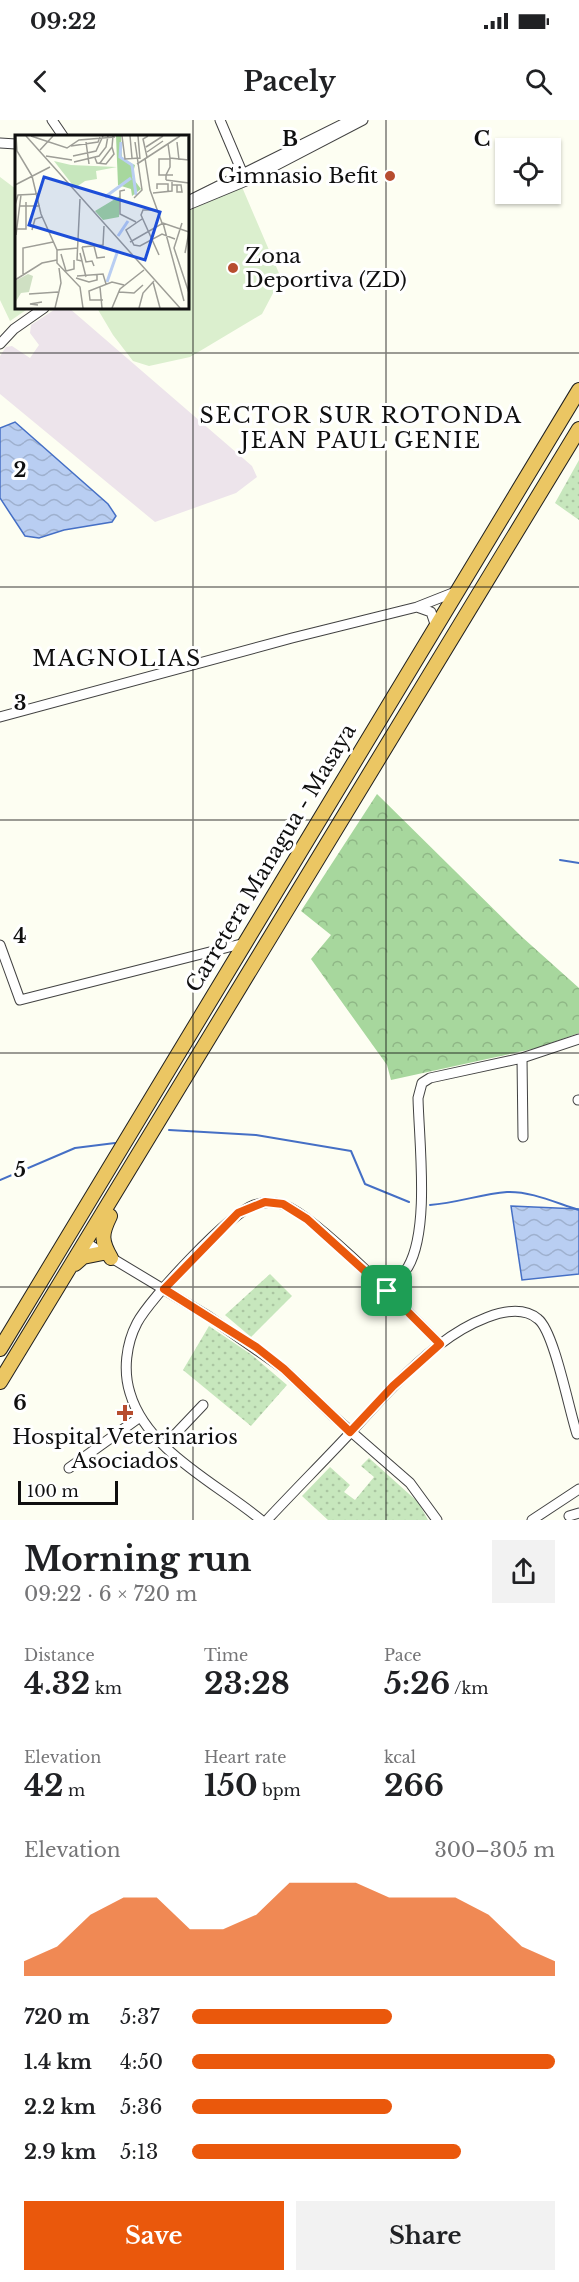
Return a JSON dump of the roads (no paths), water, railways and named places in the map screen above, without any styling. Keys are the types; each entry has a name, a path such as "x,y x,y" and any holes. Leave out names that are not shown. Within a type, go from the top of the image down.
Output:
{"highway":[{"name":"Carretera Managua - Masaya","path":"0,1349 579,390"},
{"name":"Carretera Managua - Masaya","path":"0,1382 579,429"},
{"path":"33,1294 47,1281 71,1244 85,1242 80,1233 81,1225 108,1181 111,1166"},
{"path":"69,1269 83,1257 107,1255 102,1244 102,1233 112,1212 116,1192"}],"street":[{"path":"52,120 62,135"},
{"path":"220,120 244,177"},
{"path":"244,177 266,167 272,159 351,120"},
{"path":"189,203 363,120"},
{"path":"0,143 15,144"},
{"path":"0,344 14,329 43,309"},
{"path":"0,717 291,638 417,608 445,598 459,588"},
{"path":"417,608 430,612 436,627"},
{"path":"0,945 20,1000 244,943"},
{"path":"387,1291 409,1266 418,1239 420,1196 418,1098 422,1083 430,1078 522,1058 579,1039"},
{"path":"522,1058 523,1137"},
{"path":"261,1520 185,1464 165,1445 140,1417 126,1377 129,1341 146,1308 238,1213 265,1202 283,1204 307,1219 387,1291 440,1344"},
{"path":"85,1242 256,1347 284,1369 350,1432 410,1483 437,1520"},
{"path":"267,1520 393,1386 440,1344 486,1317 504,1312 522,1311 538,1319 547,1329 577,1434"},
{"path":"165,1445 203,1405"},
{"path":"69,1468 140,1417"},
{"path":"532,1520 579,1489"},
{"path":"569,1516 579,1514"}],"water":[{"path":"15,422 108,504 116,516 112,522 64,530 39,538 25,536 0,498 0,428"},
{"path":"511,1206 579,1209 579,1274 522,1280"}],"waterway":[{"path":"560,860 579,863"},
{"path":"169,1130 256,1135 351,1151 365,1184 409,1202"},
{"path":"0,1180 75,1148 115,1143"},
{"path":"430,1205 497,1193 516,1192 534,1195 579,1210"}],"place":[{"name":"Gimnasio Befit","path":"390,176"},
{"name":"Zona Deportiva (ZD)","path":"233,268"},
{"name":"Hospital Veterinarios Asociados","path":"125,1413"}],"district":[{"name":"SECTOR SUR ROTONDA JEAN PAUL GENIE","path":"361,428"},
{"name":"MAGNOLIAS","path":"117,658"}]}
